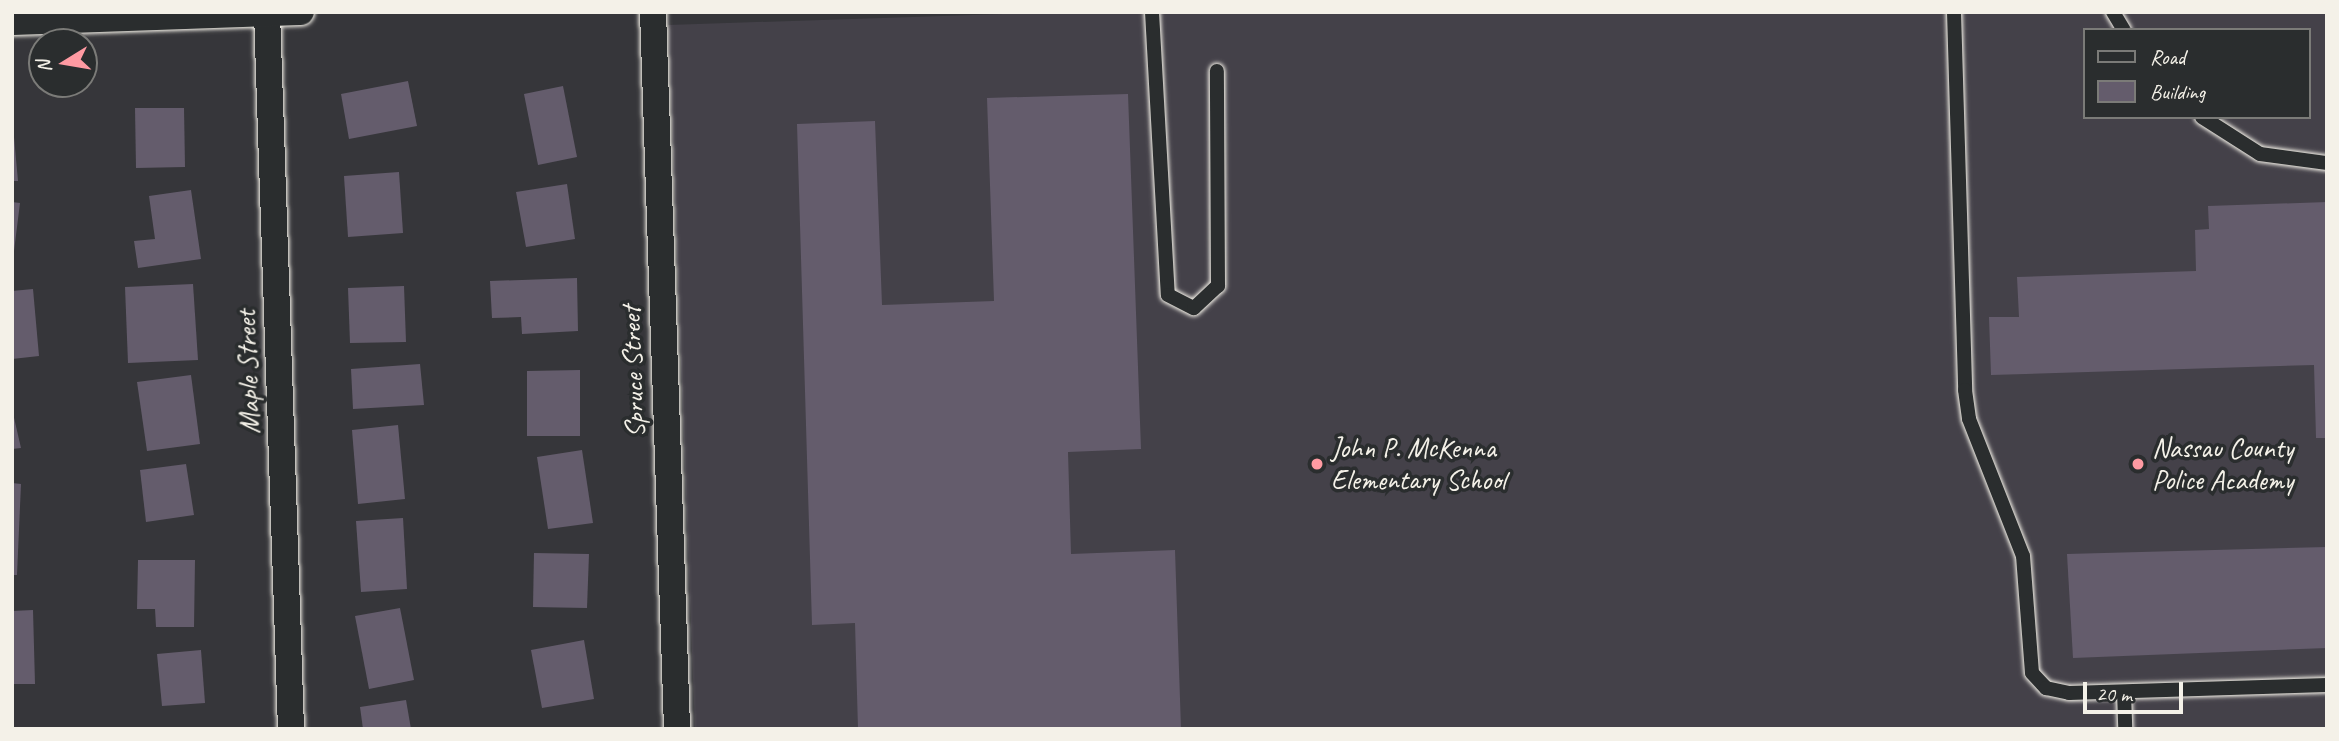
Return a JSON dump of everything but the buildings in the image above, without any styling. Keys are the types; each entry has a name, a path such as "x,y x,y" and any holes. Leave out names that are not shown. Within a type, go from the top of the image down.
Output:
{"street":[{"path":"12,22 301,12"},
{"name":"Spruce Street","path":"653,12 677,729"},
{"name":"Maple Street","path":"267,13 291,729"}],"lane":[{"path":"1152,12 1168,295 1194,308 1218,286 1217,71"},
{"path":"1954,12 1965,390 1969,419 2023,556 2032,673 2046,688 2069,693 2327,685"},
{"path":"2113,12 2123,28"},
{"path":"2205,119 2260,153 2327,163"},
{"path":"2124,692 2125,729"}],"shaded area":[{"name":"John P. McKenna Elementary School","path":"1063,12 2327,12 2327,729 695,729 668,25"}],"place":[{"name":"John P. McKenna Elementary School","path":"1317,464"},
{"name":"Nassau County Police Academy","path":"2138,464"}]}
